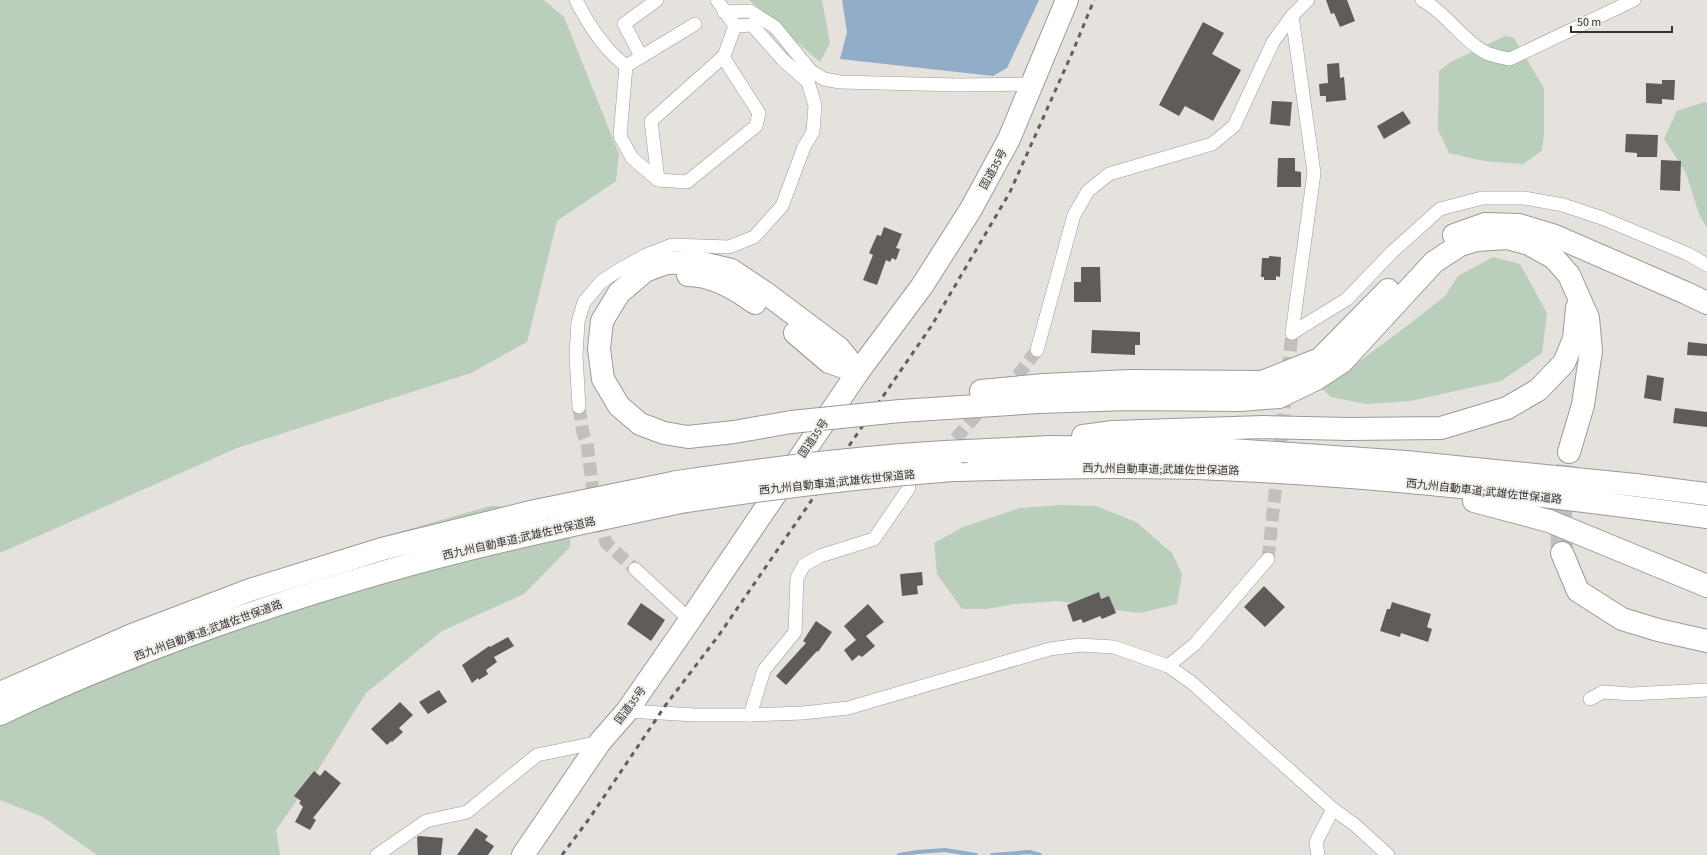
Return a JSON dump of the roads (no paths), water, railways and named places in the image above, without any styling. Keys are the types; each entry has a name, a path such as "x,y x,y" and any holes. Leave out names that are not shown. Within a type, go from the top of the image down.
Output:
{"highway":[{"name":"国道35号","path":"523,855 600,742 626,711 690,620 858,372 922,286 971,209 1009,139 1067,0"},
{"path":"858,372 839,348 767,294 731,270 698,262 666,263 645,271 619,293 602,321 599,349 604,379 619,406 640,424 664,433 688,437 734,432 792,417 899,406 1044,385 1130,381 1262,382 1320,359 1413,265 1438,244 1458,232 1485,224 1519,225 1555,236 1707,303"},
{"path":"899,406 1128,399 1240,400 1279,397 1316,379 1342,362 1434,262 1460,245 1477,240 1507,238 1530,244 1554,258 1569,275 1588,318 1590,351 1583,405 1569,452"},
{"path":"967,451 1113,432 1263,427 1349,429 1441,428 1507,408 1538,390 1564,363 1574,338 1579,297"},
{"name":"西九州自動車道;武雄佐世保道路","path":"0,714 140,654 256,611 396,568 540,532 764,469 913,453 1050,447 1217,449 1414,463 1635,485 1707,494"},
{"name":"西九州自動車道;武雄佐世保道路","path":"0,693 132,635 250,590 405,543 535,511 679,492 761,489 853,478 953,470 1140,468 1218,469 1294,473 1413,483 1631,507 1707,517"},
{"path":"1294,473 1477,501 1549,521 1707,586"},
{"path":"1562,553 1578,591 1622,619 1658,630 1707,641"}],"street":[{"path":"576,0 584,17 612,55 626,66"},
{"path":"641,56 624,24 657,0"},
{"path":"716,0 735,26"},
{"path":"1037,350 1074,215 1088,191 1108,174 1212,144 1234,126 1273,42 1292,16 1308,0"},
{"path":"1422,0 1432,5 1488,54 1510,59 1634,0"},
{"path":"724,12 750,11 775,27 811,71 824,79 835,81 957,85 1032,84"},
{"path":"1292,16 1314,173 1292,333 1347,299 1392,252 1440,209 1482,198 1524,198 1563,205 1602,218 1688,254 1707,265"},
{"path":"626,66 695,24"},
{"path":"579,407 576,355 578,322 584,302 601,282 646,255 672,245 729,247 754,237 782,206 804,147 813,132 815,105 808,82 783,60 752,25 735,26"},
{"path":"658,180 651,121 723,57 735,26"},
{"path":"626,66 620,136 632,158 658,180 687,182 756,126 759,113 723,57"},
{"path":"750,715 764,670 795,632 797,578 804,565 820,556 874,539 909,488"},
{"path":"1168,666 1195,644 1268,559"},
{"path":"635,568 690,620"},
{"path":"626,711 695,715 803,714 848,708 1050,649 1080,645 1114,647 1168,666 1191,682 1388,855"},
{"path":"1590,699 1603,692 1631,694 1707,690"},
{"path":"377,855 426,821 466,812 537,754 600,742"},
{"path":"1318,855 1316,842 1333,808"}],"water":[{"path":"842,0 1039,0 1007,68 993,76 840,59 847,32"}],"waterway":[{"path":"899,855 945,850 976,855"},
{"path":"992,855 1030,852 1040,855"}],"tunnel":[{"path":"1268,559 1292,333"},
{"path":"1003,389 1019,374 1037,350"},
{"path":"943,453 987,403"},
{"path":"579,407 583,433 587,443 593,491 606,543 635,569"},
{"path":"1562,553 1561,513 1569,452"}],"railway":[{"path":"562,855 589,819 665,706 719,635 932,325 1010,192 1073,51 1094,0"}]}
